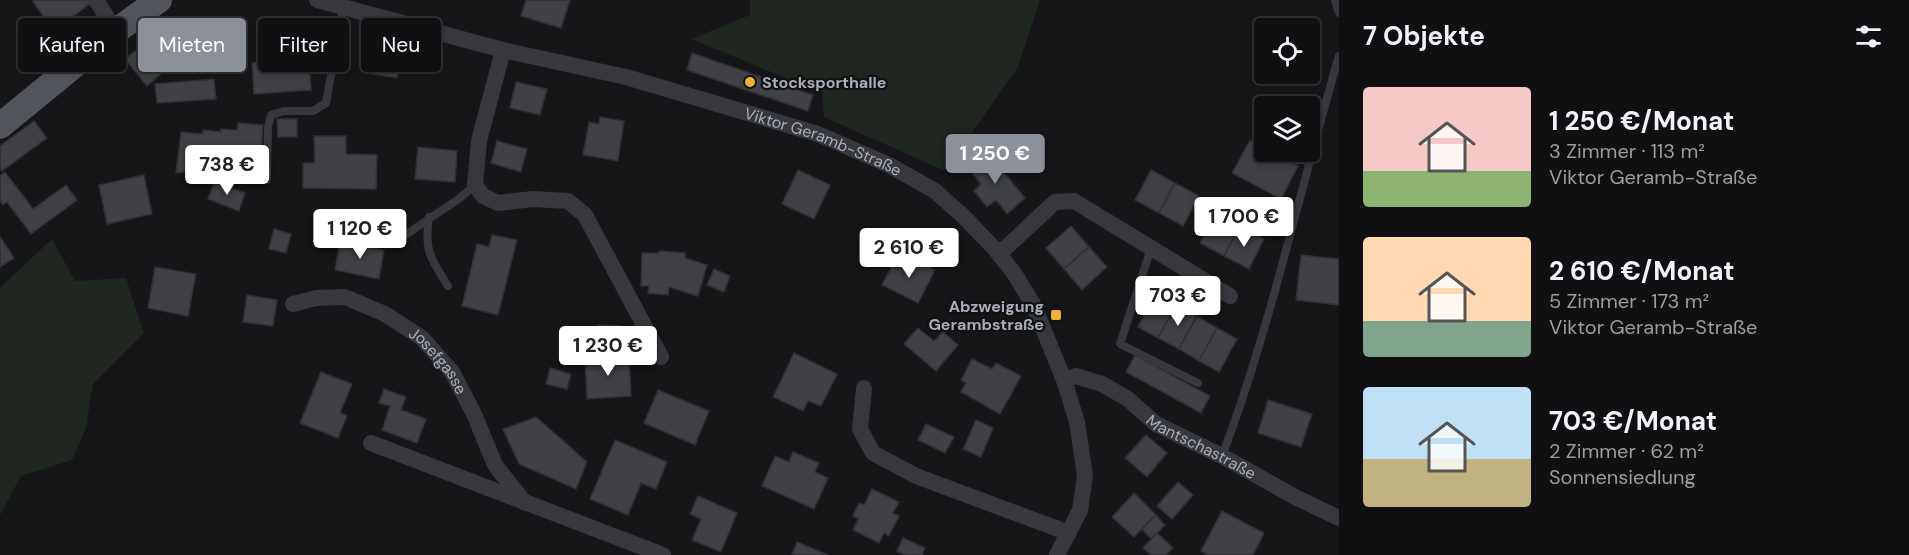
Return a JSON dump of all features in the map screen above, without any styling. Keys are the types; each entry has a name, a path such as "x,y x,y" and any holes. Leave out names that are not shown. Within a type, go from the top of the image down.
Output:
{"main road":[{"path":"126,24 159,0"},
{"path":"0,126 66,72"}],"street":[{"path":"96,0 108,18"},
{"name":"Viktor Geramb-Straße","path":"317,0 502,50 626,77 818,134 889,165 935,192 962,215 999,254 1034,306 1064,380 1077,422 1085,476 1080,510 1057,555"},
{"path":"502,50 479,141 475,185 483,196 498,202 533,199 568,201 585,215 661,357"},
{"path":"999,254 1054,202 1074,201 1230,296"},
{"name":"Josefgasse","path":"293,304 316,298 345,297 385,314 422,338 452,372 474,414 495,465 525,504"},
{"name":"Mantschastraße","path":"1064,380 1076,376 1102,384 1128,399 1156,424 1339,518"},
{"path":"864,388 860,429 873,453 916,476 1069,533"},
{"path":"371,443 525,504 663,555"}],"lane":[{"path":"1335,0 1339,13"},
{"path":"267,180 268,127 271,115 284,111 313,111 326,103 344,8"},
{"path":"1222,456 1270,304 1339,56"},
{"path":"392,244 460,198 475,185"},
{"path":"429,217 426,239 431,261 448,286"},
{"path":"1151,247 1120,344 1198,383"}],"shaded area":[{"path":"750,0 1040,0 1018,67 945,171 824,117 822,93 691,39 750,15"},
{"path":"52,239 75,281 126,278 144,333 93,384 86,428 72,460 21,476 0,515 0,288"}],"building":[{"path":"32,0 89,0 91,3 71,18 45,18"},
{"path":"526,0 570,0 561,28 521,16"},
{"path":"138,49 138,72 163,72 147,86 126,58"},
{"name":"Stocksporthalle","path":"692,53 813,95 808,111 687,70"},
{"path":"258,62 258,72 310,72 311,90 254,94 252,63"},
{"path":"367,72 398,72 397,78"},
{"path":"214,79 216,99 157,103 155,84"},
{"path":"516,82 547,89 540,115 510,108"},
{"path":"600,117 624,121 618,161 583,155 589,122 599,124"},
{"path":"277,119 297,119 297,137 278,137"},
{"path":"34,121 47,138 2,171 0,146"},
{"path":"238,123 263,125 260,167 176,173 181,132 203,134 203,130 221,132 221,129 237,130"},
{"path":"314,136 346,136 346,154 377,155 376,189 303,188 303,163 315,163"},
{"path":"1250,140 1254,142 1254,162 1290,162 1298,166 1281,199 1232,173"},
{"path":"497,141 527,149 521,172 491,163"},
{"path":"418,147 457,151 455,182 415,179"},
{"path":"988,153 1025,198 1007,214 996,200 987,207 974,191 981,184 969,169"},
{"path":"798,170 830,185 814,219 782,204"},
{"path":"1151,170 1175,183 1159,213 1135,200"},
{"path":"5,172 33,209 66,185 77,200 31,234 7,202 3,205 0,200 0,176"},
{"path":"144,175 152,214 107,224 99,185"},
{"path":"214,182 245,193 239,211 208,199"},
{"path":"1175,183 1199,196 1183,226 1159,213"},
{"path":"1216,213 1240,226 1224,256 1200,243"},
{"path":"1071,226 1089,247 1064,269 1046,248"},
{"path":"1240,226 1264,239 1249,269 1224,256"},
{"path":"274,229 291,234 286,253 269,249"},
{"path":"492,235 517,240 498,315 462,306 477,244 489,247"},
{"path":"0,237 14,258 0,267"},
{"path":"340,242 384,250 379,279 335,270"},
{"path":"1089,247 1107,267 1082,290 1064,269"},
{"path":"660,251 685,253 685,258 707,265 698,296 669,287 668,295 648,293 649,286 641,286 642,253 659,253"},
{"path":"905,254 935,270 918,303 882,285 892,266 898,269"},
{"path":"1301,255 1339,259 1339,305 1296,300"},
{"path":"155,267 196,274 188,316 148,308"},
{"path":"714,269 730,276 724,292 707,285"},
{"path":"1156,294 1176,306 1158,338 1138,327"},
{"path":"247,295 277,300 273,326 243,322"},
{"path":"1176,306 1197,316 1179,349 1158,338"},
{"path":"1197,316 1217,328 1199,361 1179,349"},
{"path":"598,325 620,326 619,344 598,344"},
{"path":"918,328 934,341 943,332 958,345 936,371 904,344"},
{"path":"1217,328 1237,339 1219,372 1199,361"},
{"path":"794,353 837,374 821,406 808,401 803,411 773,397"},
{"path":"1135,355 1210,396 1201,413 1126,372"},
{"path":"629,356 631,396 587,399 585,358"},
{"path":"972,359 992,369 996,363 1021,376 1000,414 961,392 966,383 961,380"},
{"path":"550,368 571,374 567,389 546,384"},
{"path":"321,372 352,384 340,413 347,416 338,438 300,423"},
{"path":"384,389 406,397 401,410 426,419 417,443 382,430 390,406 379,403"},
{"path":"658,390 709,411 695,445 644,423"},
{"path":"1268,400 1312,414 1301,447 1258,433"},
{"path":"536,417 587,462 576,489 519,464 503,429"},
{"path":"976,420 993,428 981,457 963,449"},
{"path":"926,424 954,437 945,453 918,440"},
{"path":"1146,435 1167,453 1147,477 1125,458"},
{"path":"615,440 667,462 656,489 641,483 628,515 590,499"},
{"path":"793,452 819,463 815,472 828,478 814,509 762,486 775,456 789,462"},
{"path":"1178,482 1193,495 1172,519 1157,506"},
{"path":"872,489 899,502 893,513 899,516 889,536 884,533 879,543 853,530 858,519 853,516 859,503 864,505"},
{"path":"1134,493 1156,515 1134,537 1112,517"},
{"path":"698,496 737,513 721,552 692,540 701,519 690,514"},
{"path":"1222,511 1264,533 1253,555 1208,555 1201,551"},
{"path":"1156,515 1165,525 1151,539 1142,529"},
{"path":"1157,533 1173,548 1166,555 1151,555 1143,548"},
{"path":"903,538 925,548 922,555 905,555 897,551"},
{"path":"797,542 828,555 792,555"}],"place":[{"name":"Stocksporthalle","path":"750,82"},
{"name":"Abzweigung Gerambstraße","path":"1056,315"}]}
